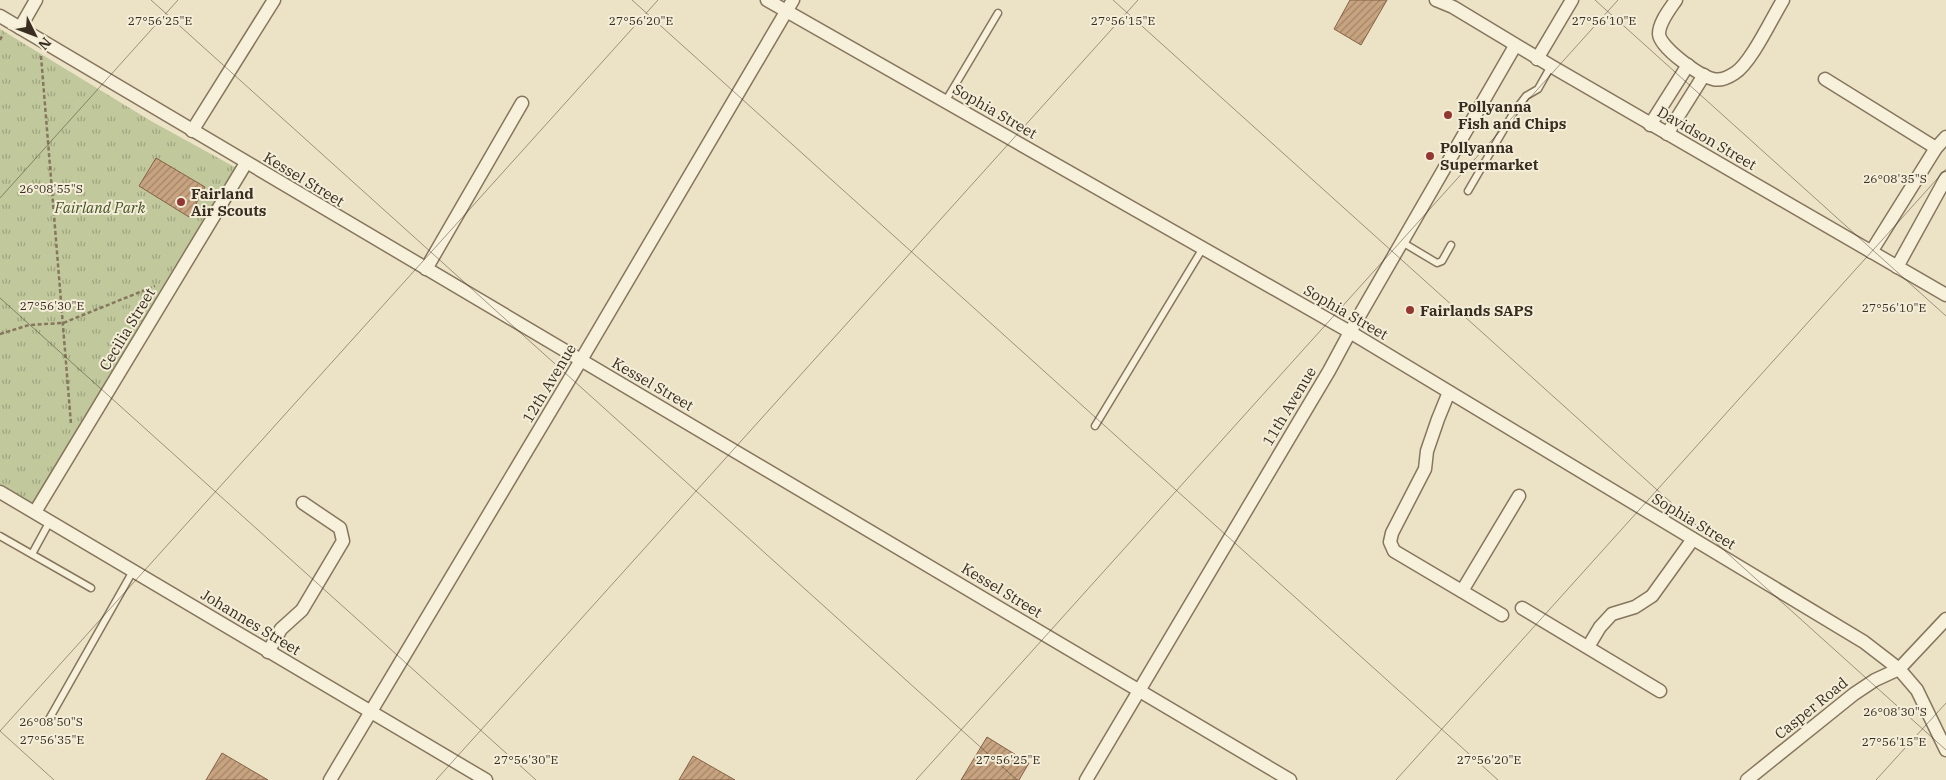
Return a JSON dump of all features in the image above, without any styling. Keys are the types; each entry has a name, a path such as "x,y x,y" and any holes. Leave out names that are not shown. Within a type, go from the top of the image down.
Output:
{"street":[{"path":"20,28 36,0"},
{"path":"192,131 274,0"},
{"name":"Sophia Street","path":"767,0 789,6 945,102 1350,332 1864,642 1900,668 1917,690 1946,750"},
{"name":"Davidson Street","path":"1436,0 1452,2 1515,46 1946,295"},
{"path":"1537,59 1572,0"},
{"path":"1676,0 1661,25 1659,34 1661,40 1672,54 1704,75 1719,80 1741,68 1783,0"},
{"name":"12th Avenue","path":"330,780 581,360 789,6"},
{"name":"Kessel Street","path":"0,16 1290,780"},
{"name":"11th Avenue","path":"1086,780 1329,371 1515,46"},
{"path":"1650,124 1688,65"},
{"path":"1667,134 1704,75"},
{"path":"1825,78 1936,148"},
{"path":"426,269 522,103"},
{"path":"1871,252 1936,148 1946,137"},
{"name":"Cecilia Street","path":"35,512 246,163"},
{"path":"1897,267 1946,178"},
{"path":"1449,392 1427,451 1426,469 1392,533 1390,542 1394,551 1502,615"},
{"name":"Johannes Street","path":"0,492 486,780"},
{"path":"1462,591 1519,496"},
{"path":"268,652 281,630 302,610 343,541 340,528 303,503"},
{"path":"1588,647 1600,626 1612,614 1635,607 1652,596 1693,539"},
{"path":"1522,608 1660,691"},
{"path":"1900,668 1946,619"},
{"name":"Casper Road","path":"1747,780 1854,694 1875,680 1900,668"}],"lane":[{"path":"945,102 998,13"},
{"path":"1468,191 1514,112 1526,96 1538,88 1551,66"},
{"path":"1402,242 1437,263 1442,261 1451,246"},
{"path":"1095,426 1203,248"},
{"path":"32,554 50,521"},
{"path":"0,536 91,588"},
{"path":"48,721 133,572"}],"path":[{"path":"41,54 73,449"},
{"path":"0,334 28,325 63,323 155,285"}],"green space":[{"name":"Fairland Park","path":"0,29 151,121 240,170 30,511 0,494"}],"building":[{"path":"1350,0 1387,0 1361,45 1334,29"},
{"name":"Fairland Air Scouts","path":"156,158 205,187 189,217 139,186"},
{"path":"987,737 1029,763 1019,780 961,780"},
{"path":"222,753 268,780 206,780"},
{"path":"693,756 735,780 679,780"}],"place":[{"name":"Pollyanna Fish and Chips","path":"1448,115"},
{"name":"Pollyanna Supermarket","path":"1430,156"},
{"name":"Fairland Air Scouts","path":"181,202"},
{"name":"Fairlands SAPS","path":"1410,310"}]}
